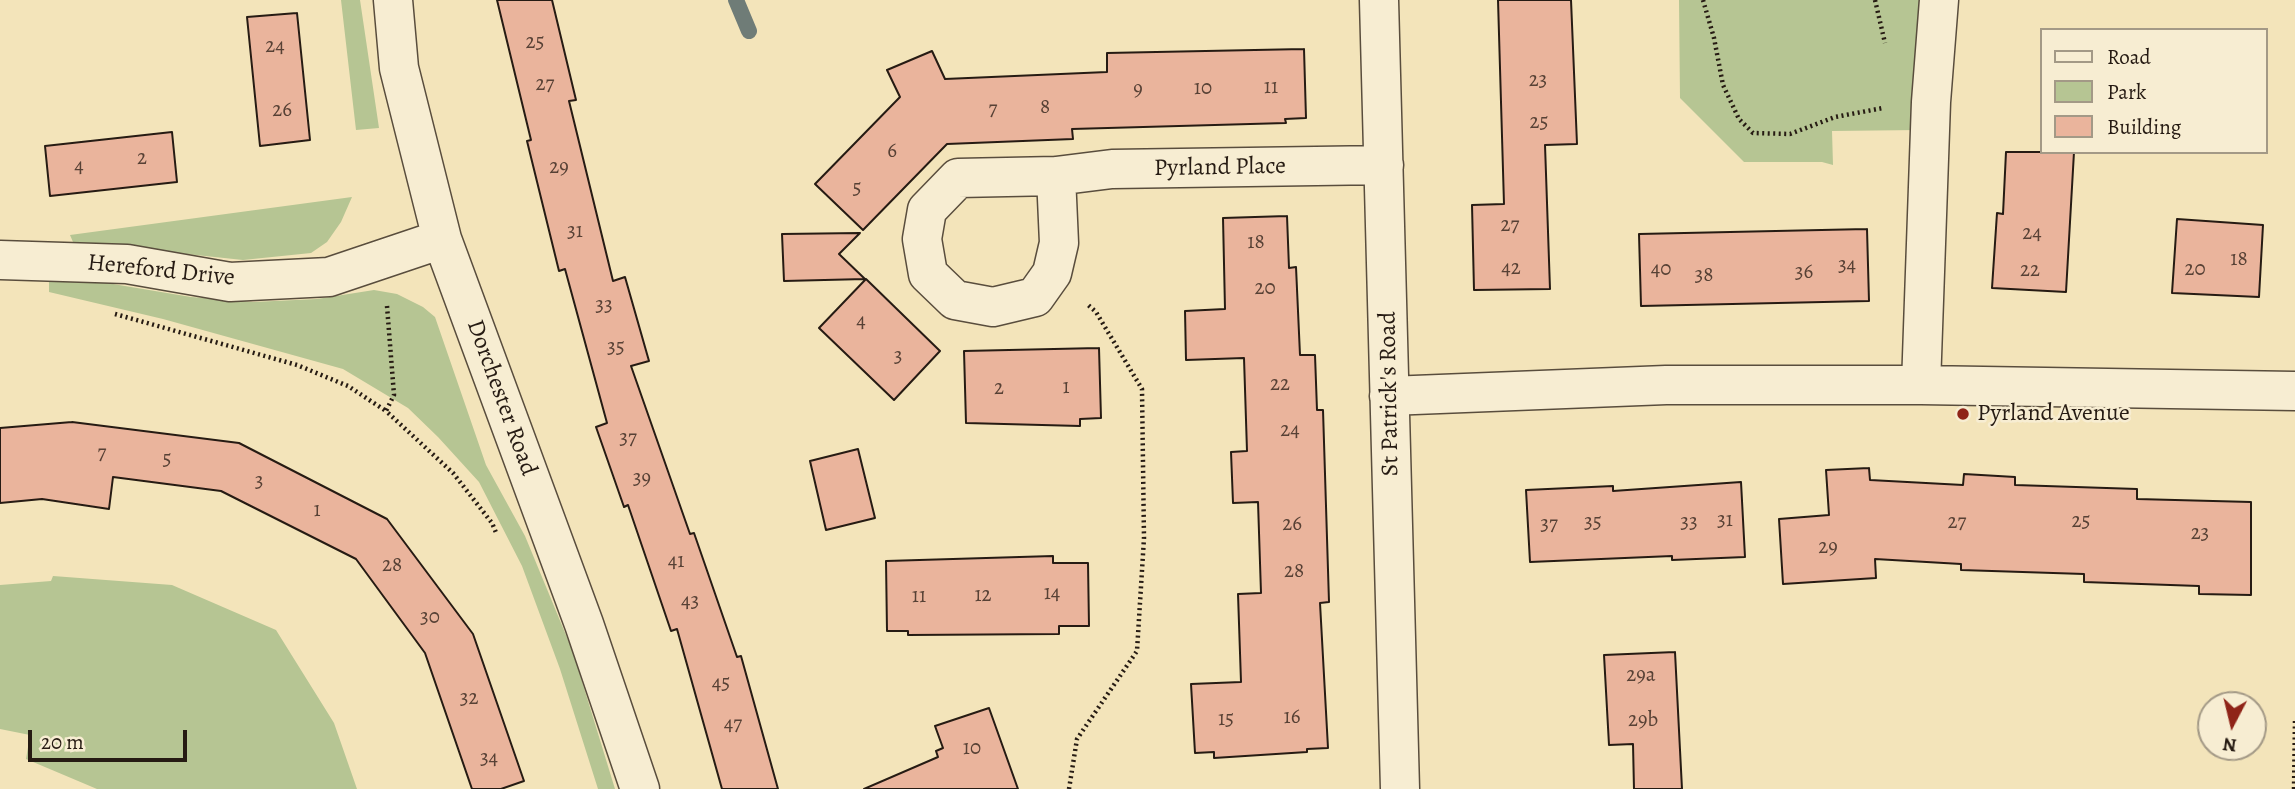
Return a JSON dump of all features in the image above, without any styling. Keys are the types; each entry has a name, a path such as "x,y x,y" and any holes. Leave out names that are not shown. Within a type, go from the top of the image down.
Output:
{"street":[{"name":"Dorchester Road","path":"393,0 399,68 443,239 584,624 640,789"},
{"name":"St Patrick's Road","path":"1379,0 1400,789"},
{"path":"1921,385 1931,102 1939,0"},
{"name":"Pyrland Place","path":"1052,274 1035,297 993,307 955,300 928,274 922,239 927,210 958,178 1056,176 1112,169 1384,165"},
{"path":"1052,274 1059,243 1056,176"},
{"name":"Hereford Drive","path":"0,260 127,264 230,282 328,277 443,239"},
{"path":"1389,396 1666,386 1921,385 2295,391"}],"path":[{"path":"1703,0 1723,85 1739,119 1753,133 1790,134 1835,117 1887,107"},
{"path":"380,260 386,291 394,396 386,411"},
{"path":"1052,274 1096,312 1142,389 1144,538 1137,651 1077,739 1069,789"},
{"path":"103,310 298,365 348,386 386,411 453,473 492,523 502,546"},
{"path":"2294,789 2295,720"}],"green space":[{"path":"341,0 360,0 379,128 356,130"},
{"path":"1679,0 1931,0 1919,130 1832,131 1833,165 1822,162 1744,162 1680,98"},
{"path":"352,197 341,222 327,242 311,253 243,260 73,242 70,235"},
{"path":"49,281 107,283 191,297 253,302 317,299 374,290 397,294 423,307 435,317 486,465 525,536 573,652 615,789 598,789 560,669 522,566 479,482 408,408 343,369 163,319 49,292"},
{"path":"53,576 172,585 276,630 334,723 357,789 97,789 26,759 30,735 0,729 0,585 51,581"}],"building":[{"path":"497,0 552,0 576,100 569,101 613,281 625,277 649,361 631,366 690,534 694,533 737,657 741,656 778,789 722,789 677,629 671,631 628,505 624,507 596,427 607,423 565,269 559,271 527,141 531,140"},
{"path":"1498,0 1571,0 1577,144 1545,145 1550,289 1474,290 1472,205 1504,204"},
{"path":"297,13 310,140 260,146 247,17"},
{"path":"1304,49 1306,118 1285,119 1286,123 1072,129 1073,139 947,144 863,230 815,184 900,97 887,70 932,51 945,79 1107,72 1107,53"},
{"path":"172,132 177,182 50,196 45,146"},
{"path":"2006,152 2074,154 2066,292 1992,288 1997,213 2003,214"},
{"path":"1287,216 1289,268 1296,267 1300,355 1315,355 1317,410 1323,410 1329,602 1320,603 1328,748 1307,749 1307,752 1214,758 1214,752 1195,753 1191,684 1241,682 1238,594 1261,593 1258,502 1233,503 1231,452 1247,451 1244,358 1186,360 1185,311 1225,309 1223,218"},
{"path":"2177,219 2263,225 2259,297 2172,293"},
{"path":"1867,229 1869,301 1641,306 1639,234"},
{"path":"860,233 839,254 865,279 784,281 782,234"},
{"path":"866,279 940,351 894,400 819,328"},
{"path":"1099,348 1101,418 1080,419 1080,426 966,423 964,351"},
{"path":"72,422 239,443 387,519 473,634 524,781 501,789 472,789 425,653 356,559 221,491 113,477 109,509 42,499 0,503 0,428"},
{"path":"858,449 875,518 826,530 810,461"},
{"path":"1869,468 1870,480 1963,485 1964,474 2015,477 2015,485 2137,489 2137,499 2251,502 2251,595 2199,594 2199,586 2084,582 2084,574 1961,570 1961,564 1875,559 1876,578 1783,584 1779,519 1829,515 1826,470"},
{"path":"1741,482 1745,557 1672,560 1672,556 1530,562 1526,490 1613,486 1613,491"},
{"path":"1053,556 1053,563 1088,563 1089,626 1059,626 1059,634 908,635 908,631 887,631 886,561"},
{"path":"1675,652 1682,789 1634,789 1633,744 1609,745 1604,655"},
{"path":"989,708 1018,789 864,789 938,757 936,751 943,748 935,726"}],"waterway":[{"path":"736,0 749,31"}],"place":[{"name":"Pyrland Avenue","path":"1963,414"}]}
